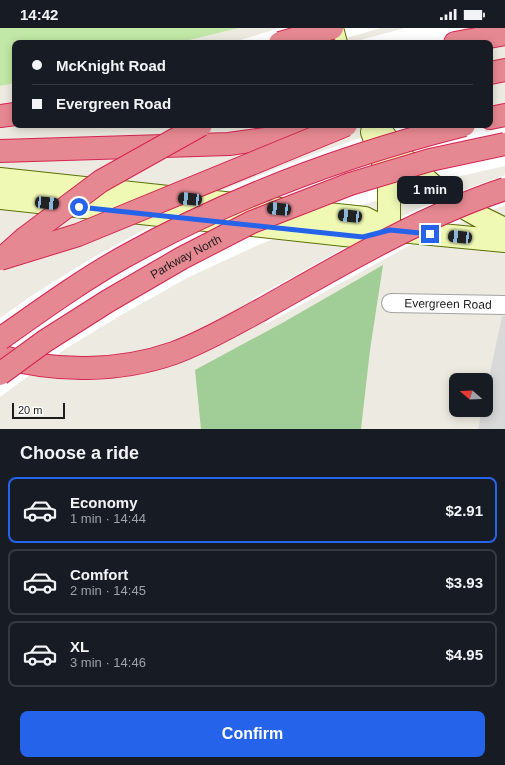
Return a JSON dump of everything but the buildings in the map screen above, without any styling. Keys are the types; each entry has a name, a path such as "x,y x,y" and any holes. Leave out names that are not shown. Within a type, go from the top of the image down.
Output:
{"highway":[{"path":"290,40 332,28"},
{"path":"472,40 505,34"},
{"path":"493,72 505,70"},
{"path":"0,116 12,114"},
{"path":"0,259 25,238 101,181 196,128"},
{"path":"0,151 168,147 258,141 322,128"},
{"path":"0,259 27,252 78,235 339,128"},
{"path":"0,339 45,307 122,258 191,222 268,188 344,160 452,128"},
{"name":"Parkway North","path":"0,374 45,341 108,300 182,258 252,222 350,184 430,160 505,144"},
{"path":"0,356 25,362 67,367 96,367 132,363 159,357 195,345 407,229 505,189"}],"main road":[{"path":"332,28 335,40"},
{"path":"370,128 388,180 390,230"},
{"path":"378,128 397,151 431,185 470,211 505,229"},
{"path":"0,178 365,218 390,230 505,242"},
{"path":"0,198 363,237 390,230"}],"street":[{"name":"Evergreen Road","path":"391,303 505,304"}],"shaded area":[{"path":"502,316 505,316 505,429 478,429 481,417 493,417 493,373 490,373"}],"green space":[{"path":"0,28 238,28 189,40 12,40 12,84 0,86"},
{"path":"383,265 370,350 361,429 201,429 195,370 284,322"}],"pier":[{"path":"280,28 381,28 339,40 240,40"},
{"path":"405,28 463,28 465,40 360,40"},
{"path":"505,127 505,166 461,176 355,207 256,246 187,278 123,314 65,349 0,397 0,318 34,294 92,258 175,213 230,187 308,156 393,128 485,128 486,132"},
{"path":"505,175 505,205 414,243 266,324 252,299 401,217 442,198"}],"route":[{"path":"79,207 363,237 390,230 430,234"}]}
